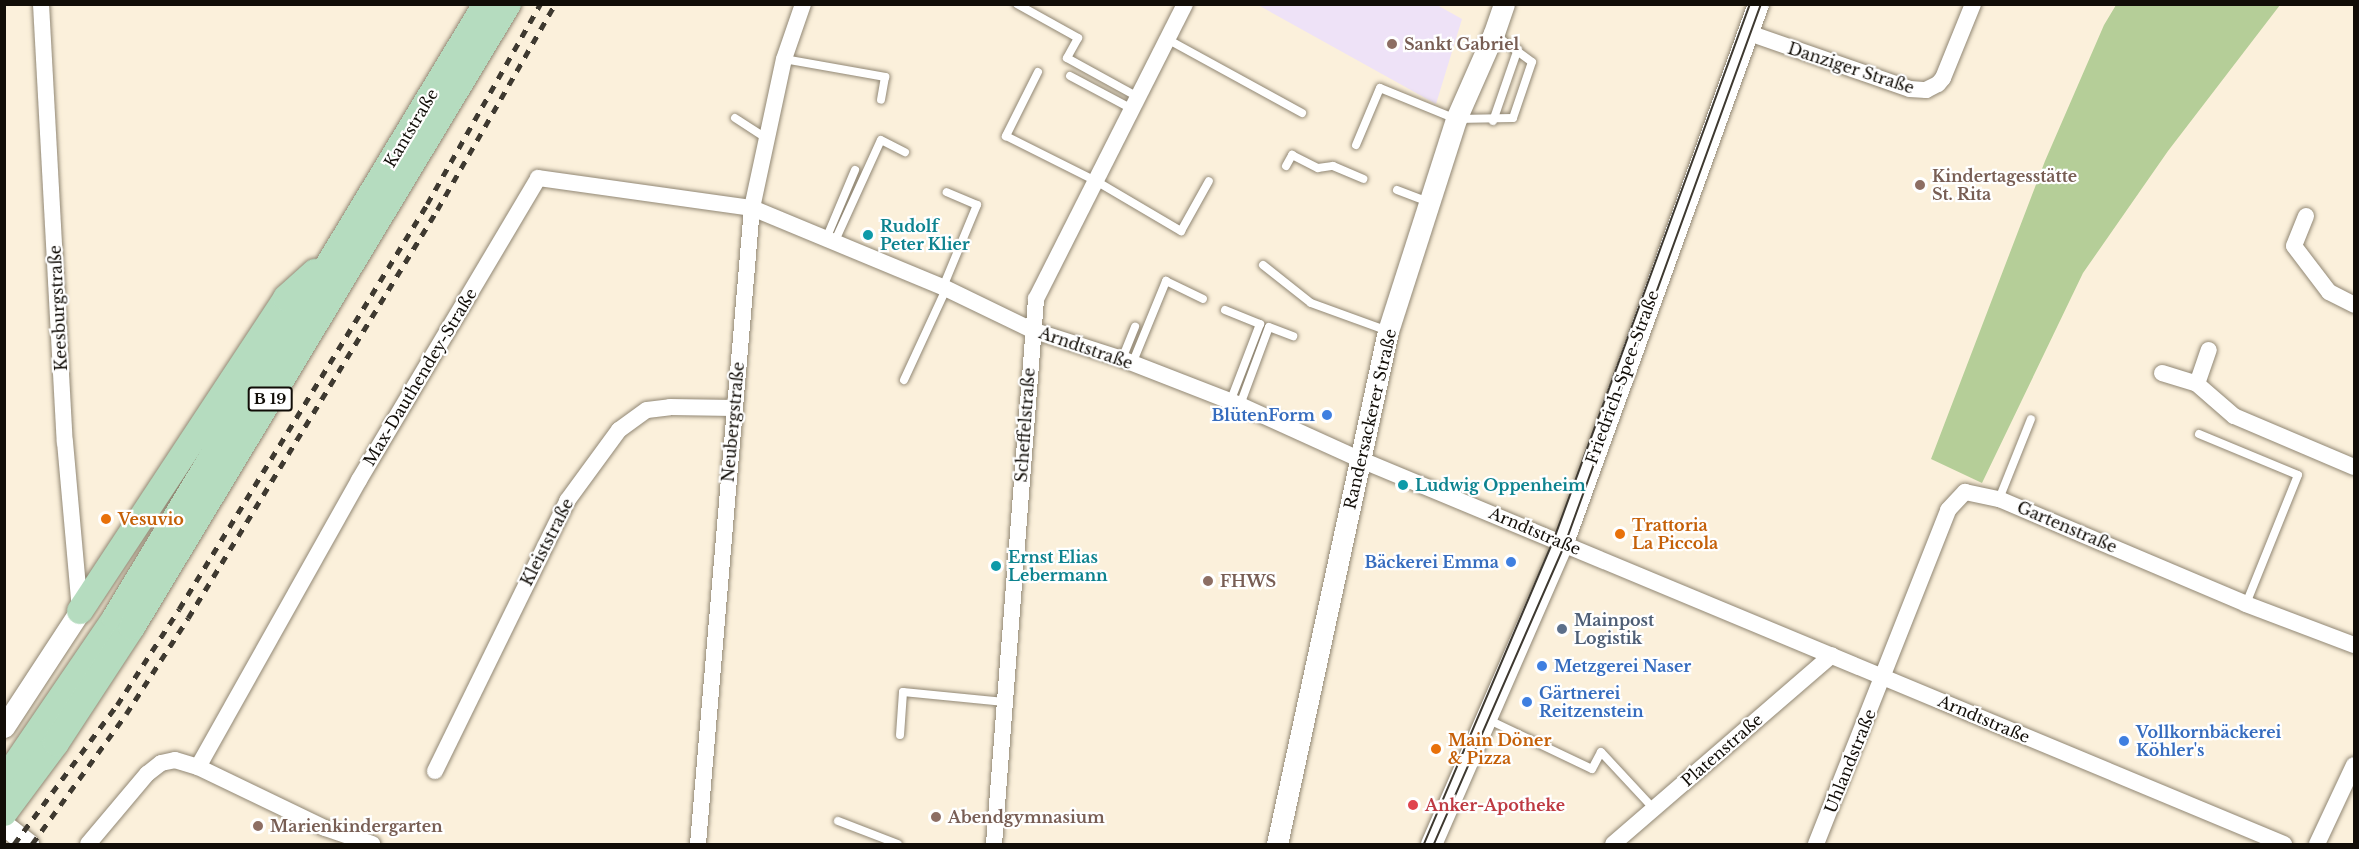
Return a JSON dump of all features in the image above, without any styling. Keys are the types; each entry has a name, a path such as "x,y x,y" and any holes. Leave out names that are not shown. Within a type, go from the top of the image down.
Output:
{"main road":[{"name":"Kantstraße","path":"337,251 486,4"},
{"name":"B 19","path":"12,782 132,627 508,4"},
{"path":"80,611 286,298 337,251"},
{"name":"B 19","path":"4,813 12,782 115,618 337,251"}],"street":[{"name":"Keesburgstraße","path":"42,4 65,442 80,611"},
{"name":"Neubergstraße","path":"698,844 752,208 784,59 803,4"},
{"name":"Scheffelstraße","path":"994,844 1036,299 1185,4"},
{"name":"Randersackerer Straße","path":"1277,844 1388,331 1456,119 1494,33 1504,4"},
{"name":"Friedrich-Spee-Straße","path":"1431,844 1563,542 1758,4"},
{"name":"Danziger Straße","path":"1749,33 1910,89 1926,90 1938,84 1943,78 1973,4"},
{"name":"Max-Dauthendey-Straße","path":"198,766 359,480 538,178 752,208"},
{"name":"Arndtstraße","path":"752,208 944,288 1032,330 1127,362 1235,403 1359,459 2284,844"},
{"path":"2306,216 2294,246 2329,292 2355,305"},
{"path":"2197,384 2209,350"},
{"path":"2162,372 2197,384 2234,416 2355,467"},
{"name":"Kleiststraße","path":"435,771 567,501 619,430 647,410 670,407 734,408"},
{"name":"Gartenstraße","path":"1883,677 1948,510 1965,492 2000,499 2246,604 2355,645"},
{"path":"4,727 80,611"},
{"name":"Platenstraße","path":"1613,844 1832,655"},
{"name":"Uhlandstraße","path":"1816,844 1883,677"},
{"path":"88,844 156,766 175,760 198,766 325,828 372,844"},
{"path":"2317,844 2355,765"},
{"path":"4,825 28,844"}],"lane":[{"path":"1017,4 1078,38 1067,58 1135,103"},
{"path":"1356,145 1380,88 1456,119 1512,118 1532,62 1518,49 1494,33"},
{"path":"1167,39 1302,113"},
{"path":"1493,120 1518,49"},
{"path":"784,59 885,77 881,100"},
{"path":"1038,72 1006,136 1096,181 1181,231 1209,181"},
{"path":"1070,76 1135,103"},
{"path":"735,118 767,139"},
{"path":"830,241 881,140 905,152"},
{"path":"1286,166 1292,155 1318,168 1333,166 1363,179"},
{"path":"830,241 855,170"},
{"path":"1397,190 1428,202"},
{"path":"904,380 977,205 947,192"},
{"path":"1263,265 1311,303 1388,331"},
{"path":"1127,362 1166,281 1203,299"},
{"path":"1225,310 1260,324 1235,403"},
{"path":"1127,362 1135,327"},
{"path":"1235,403 1269,327 1293,336"},
{"path":"2000,499 2031,418"},
{"path":"2199,434 2298,475 2246,604"},
{"path":"900,735 903,693 1005,702"},
{"path":"1486,718 1592,769 1601,752 1654,809"},
{"path":"838,821 898,844"}],"shaded area":[{"name":"Sankt Gabriel","path":"1258,5 1437,5 1462,19 1436,104"}],"green space":[{"path":"2116,5 2280,5 2168,151 2083,273 1982,483 1931,459 2045,161 2104,25"}],"tram line":[{"path":"1424,844 1554,539 1750,4"},
{"path":"1434,844 1565,544 1761,4"}],"railway":[{"path":"14,844 117,705 179,609 427,204 540,4"},
{"path":"32,844 126,714 188,618 437,210 555,4"}],"place":[{"name":"Sankt Gabriel","path":"1392,44"},
{"name":"Kindertagesstätte St. Rita","path":"1920,185"},
{"name":"Rudolf Peter Klier","path":"868,235"},
{"name":"BlütenForm","path":"1327,415"},
{"name":"Ludwig Oppenheim","path":"1403,485"},
{"name":"Vesuvio","path":"106,519"},
{"name":"Trattoria La Piccola","path":"1620,534"},
{"name":"Bäckerei Emma","path":"1511,562"},
{"name":"Ernst Elias Lebermann","path":"996,566"},
{"name":"FHWS","path":"1208,581"},
{"name":"Mainpost Logistik","path":"1562,629"},
{"name":"Metzgerei Naser","path":"1542,666"},
{"name":"Gärtnerei Reitzenstein","path":"1527,702"},
{"name":"Vollkornbäckerei Köhler's","path":"2124,741"},
{"name":"Main Döner & Pizza","path":"1436,749"},
{"name":"Anker-Apotheke","path":"1413,805"},
{"name":"Abendgymnasium","path":"936,817"},
{"name":"Marienkindergarten","path":"258,826"}]}
